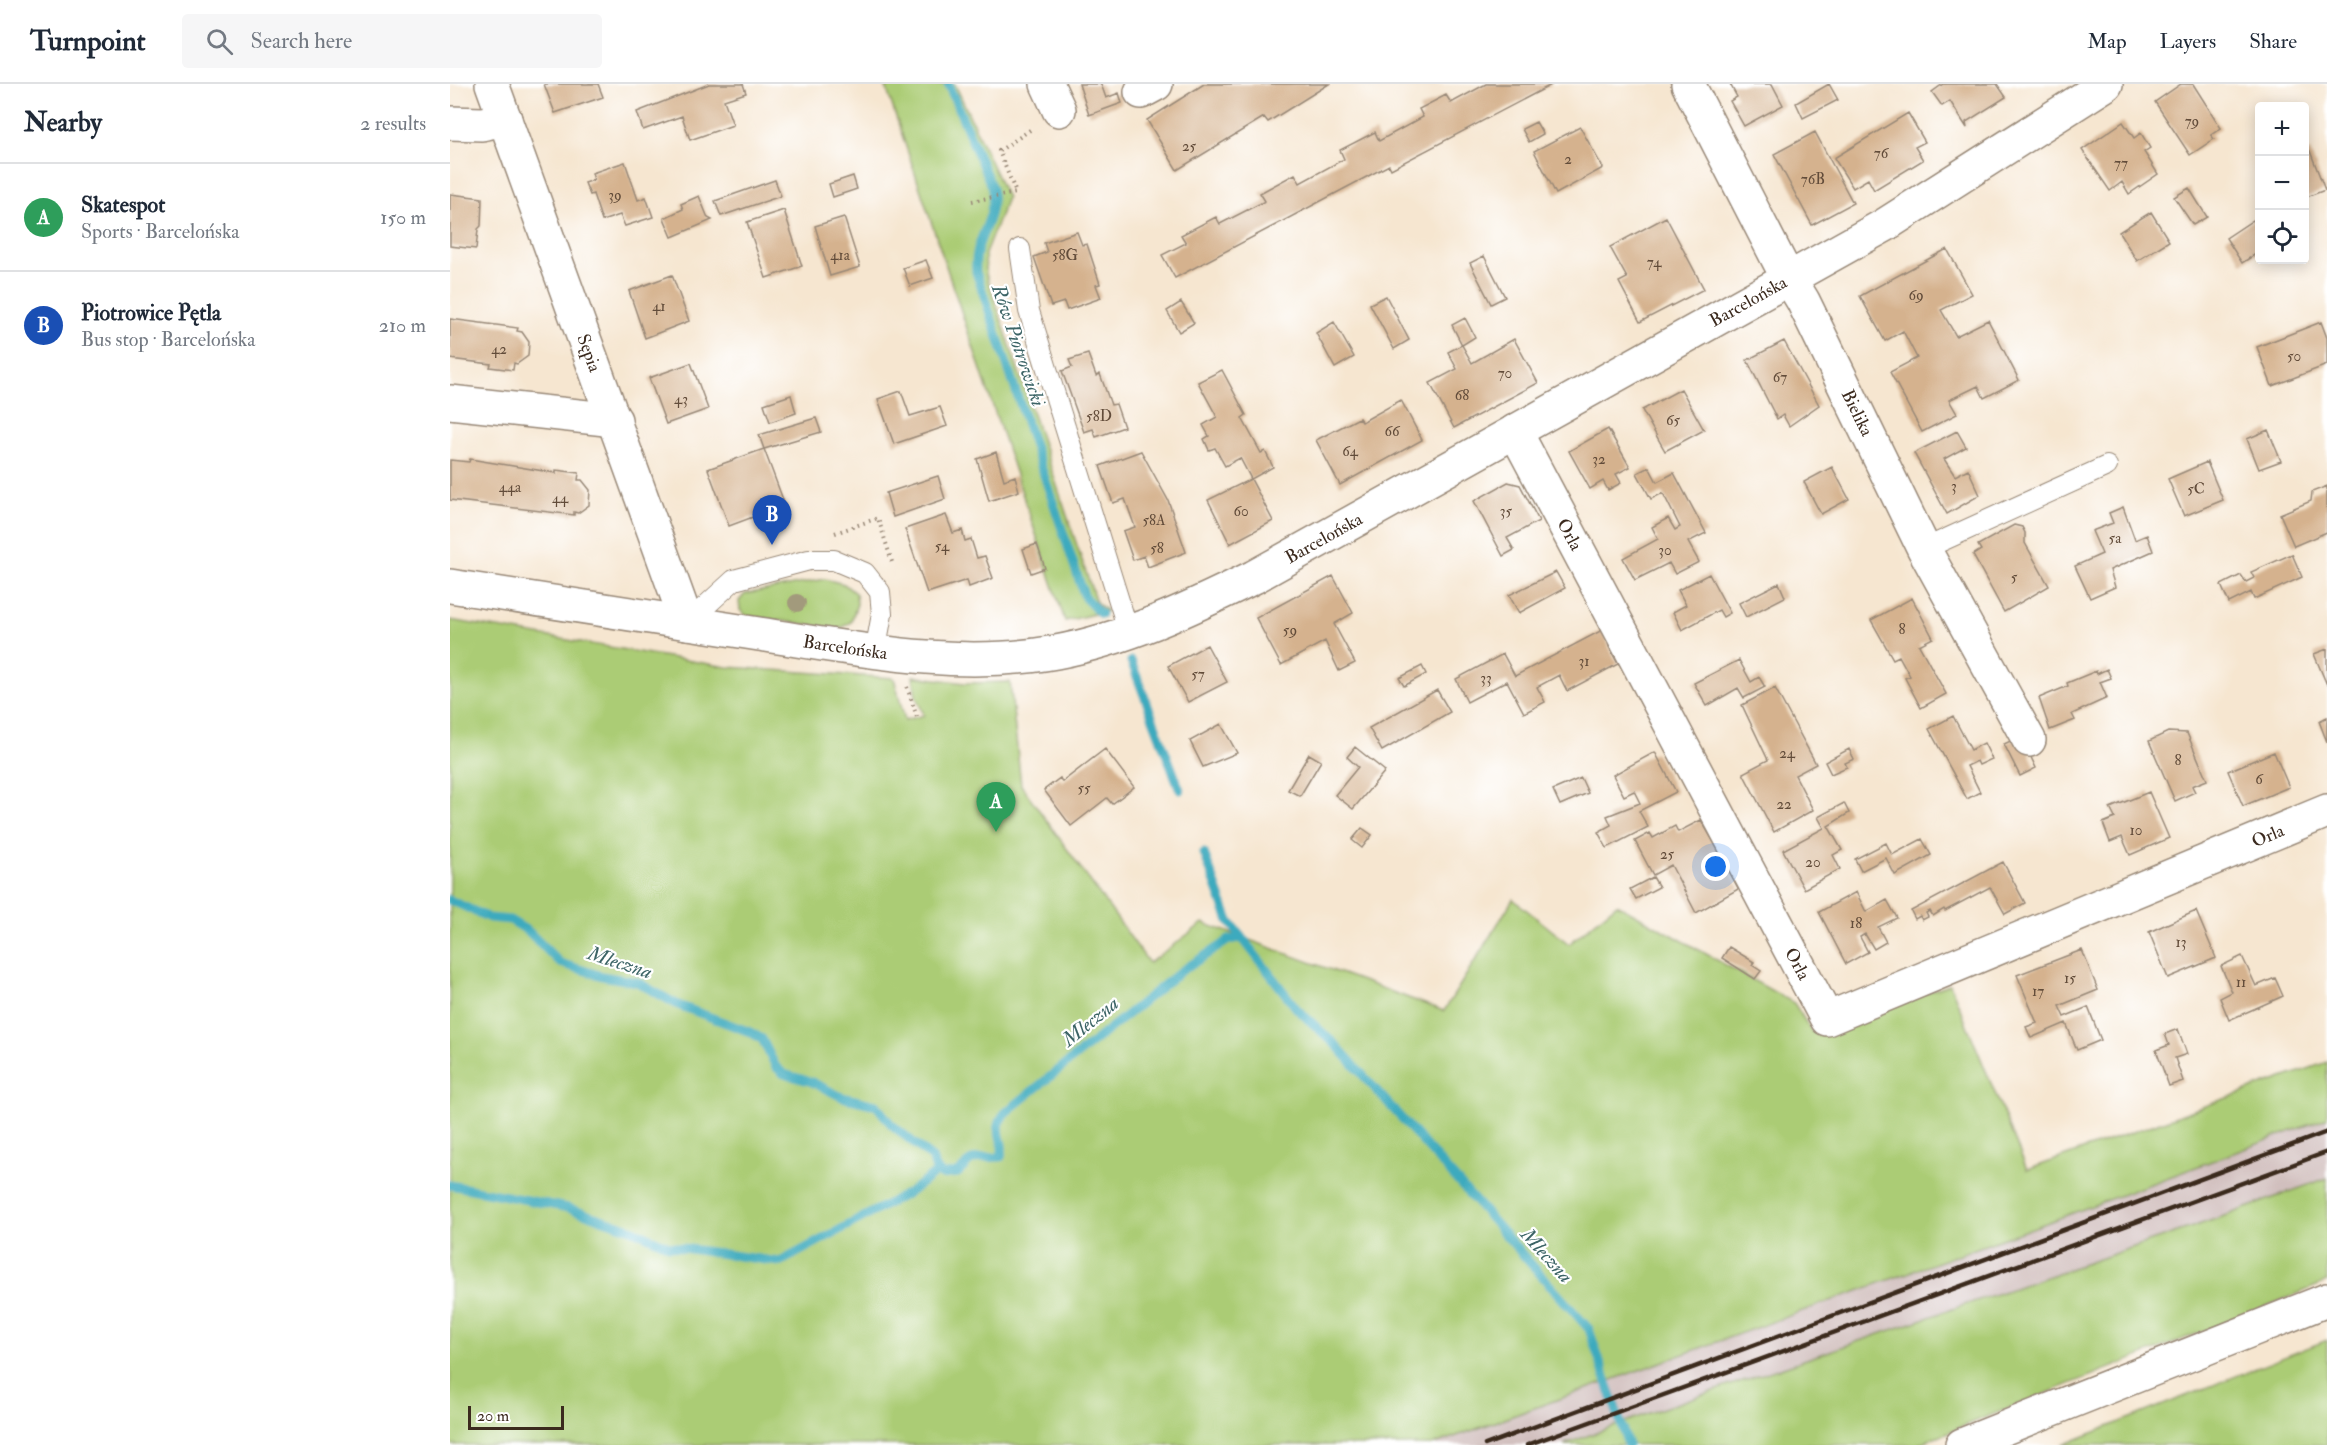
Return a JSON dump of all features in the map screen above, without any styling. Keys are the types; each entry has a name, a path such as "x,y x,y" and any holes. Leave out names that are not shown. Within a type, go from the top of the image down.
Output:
{"street":[{"name":"Sępia","path":"492,84 687,623"},
{"name":"Bielika","path":"1688,84 1803,301 1924,549 2029,740"},
{"name":"Barcelońska","path":"450,586 875,652 976,661 1056,652 1129,633 1191,608 1254,577 1790,280 1884,225 2106,84"},
{"path":"450,123 482,124 505,118"},
{"path":"450,402 615,420"},
{"name":"Orla","path":"1515,431 1827,1019 2327,811"},
{"path":"1962,1445 2327,1300"}],"lane":[{"path":"1020,249 1029,311 1129,633"},
{"path":"1924,549 2107,465"},
{"path":"687,623 734,580 809,560 834,560 865,573 880,592 882,614 875,652"}],"path":[{"path":"972,201 1016,193 999,151 1053,97"},
{"path":"828,535 878,518 892,563"},
{"path":"906,681 916,717"}],"shaded area":[{"path":"2327,1118 2327,1178 2230,1214 1649,1413 1563,1445 1432,1445 2046,1223"}],"green space":[{"path":"885,84 955,84 1007,198 985,254 986,274 1096,602 1107,611 1065,621"},
{"path":"825,579 844,584 856,594 857,604 851,622 839,629 747,616 740,610 739,601 745,594"},
{"path":"450,620 727,667 894,678 905,720 924,715 916,697 913,676 965,683 1010,682 1021,785 1149,963 1203,923 1444,1011 1513,899 1569,944 1617,904 1794,1003 1812,1032 1950,984 2027,1170 2327,1062 2327,1118 2046,1223 1432,1445 450,1445"},
{"path":"2327,1178 2327,1282 1916,1445 1563,1445 1649,1413 2230,1214"},
{"path":"2327,1340 2327,1445 2062,1445"}],"building":[{"path":"544,84 598,84 603,97 555,113"},
{"path":"709,84 743,84 746,93 724,100 733,125 690,140 682,116 643,130 637,112"},
{"path":"1079,84 1101,84 1106,98 1119,93 1122,103 1089,115"},
{"path":"1204,84 1329,84 1268,122 1264,117 1177,170 1147,120"},
{"path":"1486,84 1553,84 1391,169 1389,165 1175,278 1162,255 1186,243 1181,235 1216,217 1220,224 1265,201 1260,193 1295,174 1300,183 1344,159 1340,150 1375,132 1379,141 1423,117 1419,109 1446,95 1451,103"},
{"path":"1730,84 1772,84 1783,105 1744,126 1730,101 1737,97"},
{"path":"1829,84 1838,100 1803,118 1796,103"},
{"path":"1943,84 1997,84 2006,97 1966,122 1967,128 1950,101 1942,106 1932,92"},
{"path":"2181,84 2193,84 2221,128 2211,135 2214,139 2190,155 2155,102"},
{"path":"1908,113 1925,142 1915,147 1923,160 1874,190 1868,179 1853,188 1834,158"},
{"path":"1536,122 1543,134 1529,142 1522,129"},
{"path":"2123,122 2134,138 2141,133 2150,148 2144,152 2158,174 2129,194 2122,182 2110,191 2082,150"},
{"path":"1580,127 1603,168 1556,194 1534,151"},
{"path":"1815,132 1853,203 1812,225 1774,154"},
{"path":"2309,151 2325,190 2309,196 2309,156"},
{"path":"625,162 638,200 646,197 653,217 625,226 620,215 602,221 593,194 590,195 585,183 594,180 592,173"},
{"path":"853,176 857,189 833,197 829,184"},
{"path":"775,180 781,196 721,216 715,201"},
{"path":"2189,188 2207,217 2193,225 2174,197"},
{"path":"450,194 482,198 481,226 478,229 476,249 450,246"},
{"path":"699,196 708,218 712,220 672,237 664,218 683,209 681,204"},
{"path":"784,210 802,266 766,278 747,222"},
{"path":"2151,212 2169,241 2137,261 2119,232"},
{"path":"844,217 860,267 830,276 815,226"},
{"path":"1666,217 1704,289 1640,322 1619,282 1627,278 1610,247"},
{"path":"2253,220 2255,255 2242,263 2226,238"},
{"path":"1077,232 1082,245 1087,244 1100,284 1096,285 1101,298 1067,310 1064,302 1051,306 1034,257 1047,252 1044,243"},
{"path":"1947,249 1972,294 1941,310 1956,336 1988,320 2019,380 1984,398 1978,386 1949,400 1957,414 1922,432 1890,372 1917,358 1903,331 1885,341 1860,296"},
{"path":"1484,256 1505,297 1491,304 1470,263"},
{"path":"926,260 933,278 910,286 903,268"},
{"path":"672,275 689,321 645,338 629,291"},
{"path":"1386,296 1409,340 1394,349 1370,304"},
{"path":"1181,302 1194,323 1179,332 1167,311"},
{"path":"1465,318 1475,337 1462,345 1452,325"},
{"path":"450,319 518,328 517,331 522,332 529,342 528,356 517,364 514,363 513,370 490,367 491,364 450,359"},
{"path":"1334,322 1354,357 1335,368 1316,333"},
{"path":"2321,322 2327,338 2327,365 2272,386 2257,347"},
{"path":"1514,339 1538,383 1454,428 1430,383 1457,369 1448,352 1462,345 1472,363"},
{"path":"1784,341 1819,405 1789,426 1783,415 1777,419 1747,360"},
{"path":"1088,354 1096,376 1100,374 1111,405 1116,404 1124,427 1096,437 1093,429 1084,432 1062,371 1072,367 1069,360"},
{"path":"691,363 708,409 666,424 649,378"},
{"path":"1222,370 1246,415 1242,418 1261,453 1265,451 1273,467 1251,479 1240,458 1225,466 1215,448 1209,450 1204,439 1209,436 1203,425 1217,417 1198,382"},
{"path":"1681,389 1704,430 1665,451 1642,410"},
{"path":"901,391 910,416 940,407 947,426 894,444 878,399"},
{"path":"791,395 796,413 770,422 764,404"},
{"path":"1401,400 1422,440 1340,485 1316,440 1359,418 1362,422"},
{"path":"816,418 821,432 764,449 759,435"},
{"path":"1608,429 1630,467 1616,474 1621,483 1608,490 1603,481 1590,489 1569,451"},
{"path":"2268,430 2281,461 2259,469 2247,439"},
{"path":"1957,431 1966,447 1944,459 1955,476 1968,469 1980,495 1947,514 1914,453"},
{"path":"764,449 785,505 729,526 708,469"},
{"path":"1141,451 1168,500 1186,552 1148,567 1144,556 1133,560 1123,531 1135,527 1125,499 1113,503 1100,466"},
{"path":"996,452 1004,480 1015,476 1019,491 989,501 977,459"},
{"path":"470,459 556,473 556,470 579,473 578,480 582,480 590,490 589,505 578,513 574,512 574,515 450,500 450,460 469,462"},
{"path":"2207,462 2223,500 2184,516 2168,479"},
{"path":"1649,467 1657,482 1674,473 1706,533 1688,542 1699,562 1675,574 1669,563 1635,580 1623,558 1658,539 1652,527 1668,518 1675,530 1680,527 1663,493 1651,499 1637,473"},
{"path":"1832,467 1849,499 1821,514 1804,482"},
{"path":"938,476 945,499 893,517 886,493"},
{"path":"1251,479 1273,521 1230,544 1208,500"},
{"path":"1508,482 1520,485 1539,521 1507,538 1514,550 1503,556 1474,501"},
{"path":"2327,486 2327,532 2294,546 2280,514 2311,501 2312,492"},
{"path":"2123,507 2135,540 2147,535 2153,551 2110,570 2115,587 2090,598 2075,566 2102,554 2092,531 2113,523 2109,513"},
{"path":"946,515 953,533 962,530 965,541 971,539 977,558 985,556 993,578 969,587 967,580 927,593 905,529"},
{"path":"2014,525 2022,527 2025,533 2025,543 2049,586 2004,612 1973,555 1981,550 1978,545"},
{"path":"1037,544 1045,568 1031,573 1023,549"},
{"path":"2292,554 2302,577 2254,599 2251,592 2229,603 2221,585 2241,575 2246,582 2254,578 2251,572"},
{"path":"1556,572 1565,588 1519,613 1509,595"},
{"path":"1709,574 1730,613 1723,617 1719,610 1682,630 1673,612 1686,605 1678,590"},
{"path":"1333,576 1353,613 1334,624 1355,663 1339,671 1325,641 1281,665 1256,618"},
{"path":"1779,583 1785,597 1746,617 1739,603"},
{"path":"1912,598 1933,638 1919,645 1946,694 1921,708 1905,678 1910,676 1899,656 1893,659 1871,620"},
{"path":"1604,629 1609,647 1618,664 1567,691 1559,675 1537,687 1545,702 1524,713 1507,681 1467,702 1456,679 1503,654 1515,676"},
{"path":"1207,645 1227,682 1188,702 1168,666"},
{"path":"2327,649 2327,685 2314,654"},
{"path":"1739,660 1751,682 1759,677 1765,687 1744,698 1738,688 1707,706 1694,683"},
{"path":"1422,666 1426,674 1404,686 1399,678"},
{"path":"2107,669 2111,678 2100,682 2107,698 2072,714 2075,720 2050,730 2039,698 2068,686 2067,683"},
{"path":"1775,688 1816,764 1795,775 1813,810 1774,832 1743,773 1768,760 1742,705"},
{"path":"1437,690 1450,712 1382,751 1369,728"},
{"path":"1953,716 1971,750 1984,743 1992,759 1979,765 1977,761 1967,766 1980,792 1967,799 1929,729"},
{"path":"2327,717 2327,742 2319,721"},
{"path":"1221,724 1237,753 1203,767 1190,741"},
{"path":"2168,732 2187,733 2207,780 2192,786 2195,792 2175,801 2149,741"},
{"path":"2021,736 2036,768 2020,776 2004,744"},
{"path":"1355,747 1385,771 1353,809 1335,795 1358,767 1347,757"},
{"path":"1105,749 1134,787 1112,804 1107,798 1071,826 1044,790 1060,778 1062,782"},
{"path":"1849,749 1854,759 1845,763 1847,767 1831,774 1825,762"},
{"path":"1655,752 1676,792 1639,811 1648,827 1607,848 1598,832 1611,825 1607,816 1640,803 1634,791 1624,796 1613,775"},
{"path":"2274,752 2289,787 2243,806 2228,771"},
{"path":"1309,754 1321,761 1300,796 1288,790"},
{"path":"1581,778 1588,793 1560,805 1553,790"},
{"path":"2149,792 2169,838 2130,855 2122,837 2110,842 2103,823 2115,818 2110,808"},
{"path":"1844,803 1849,813 1828,826 1842,850 1833,855 1840,869 1804,889 1783,850 1824,828 1818,817"},
{"path":"1701,820 1740,888 1696,913 1671,865 1653,875 1635,841 1650,833 1653,838 1675,826 1678,832"},
{"path":"1362,828 1372,835 1362,848 1352,840"},
{"path":"1922,839 1931,855 1895,875 1886,858 1861,871 1855,859 1886,843 1892,855"},
{"path":"2003,862 2025,903 2005,914 1990,887 1945,911 1944,909 1933,916 1930,911 1926,913 1928,917 1922,920 1920,916 1915,919 1911,911"},
{"path":"1653,877 1659,887 1636,899 1630,889"},
{"path":"1856,892 1866,912 1887,900 1897,918 1878,927 1886,942 1874,949 1865,934 1860,937 1868,952 1846,964 1819,912"},
{"path":"2196,911 2216,958 2168,978 2149,932"},
{"path":"1729,947 1754,962 1752,965 1761,971 1755,979 1722,958"},
{"path":"2082,950 2098,990 2059,1006 2064,1017 2088,1007 2101,1040 2077,1050 2066,1023 2031,1038 2026,1027 2037,1023 2017,975"},
{"path":"2242,956 2256,986 2275,978 2283,996 2229,1020 2220,998 2232,992 2221,966"},
{"path":"2178,1029 2187,1054 2175,1058 2183,1081 2169,1086 2156,1050 2169,1045 2165,1034"}],"waterway":[{"name":"Rów Piotrowicki","path":"948,84 992,188 991,212 978,249 976,272 1085,598 1101,614"},
{"name":"Rów Piotrowicki","path":"1131,661 1180,790"},
{"name":"Mleczna","path":"1204,853 1229,921 1297,1009 1337,1046 1589,1329 1628,1445"},
{"name":"Mleczna","path":"450,900 489,918 510,920 528,931 560,963 602,976 637,982 678,1005 750,1032 762,1039 776,1067 784,1074 812,1082 842,1097 876,1105 891,1124 932,1158 935,1167 942,1175 958,1173 970,1161 978,1158 1001,1157 999,1126 1005,1113 1180,972 1229,940 1239,938 1246,941"},
{"path":"450,1185 568,1208 631,1229 669,1246 780,1262 910,1192 938,1171"}],"railway":[{"path":"1485,1445 2327,1132"},
{"path":"1527,1445 2327,1152"}],"place":[{"name":"Piotrowice Pętla","path":"772,545"},
{"name":"Skatespot","path":"996,832"}]}
